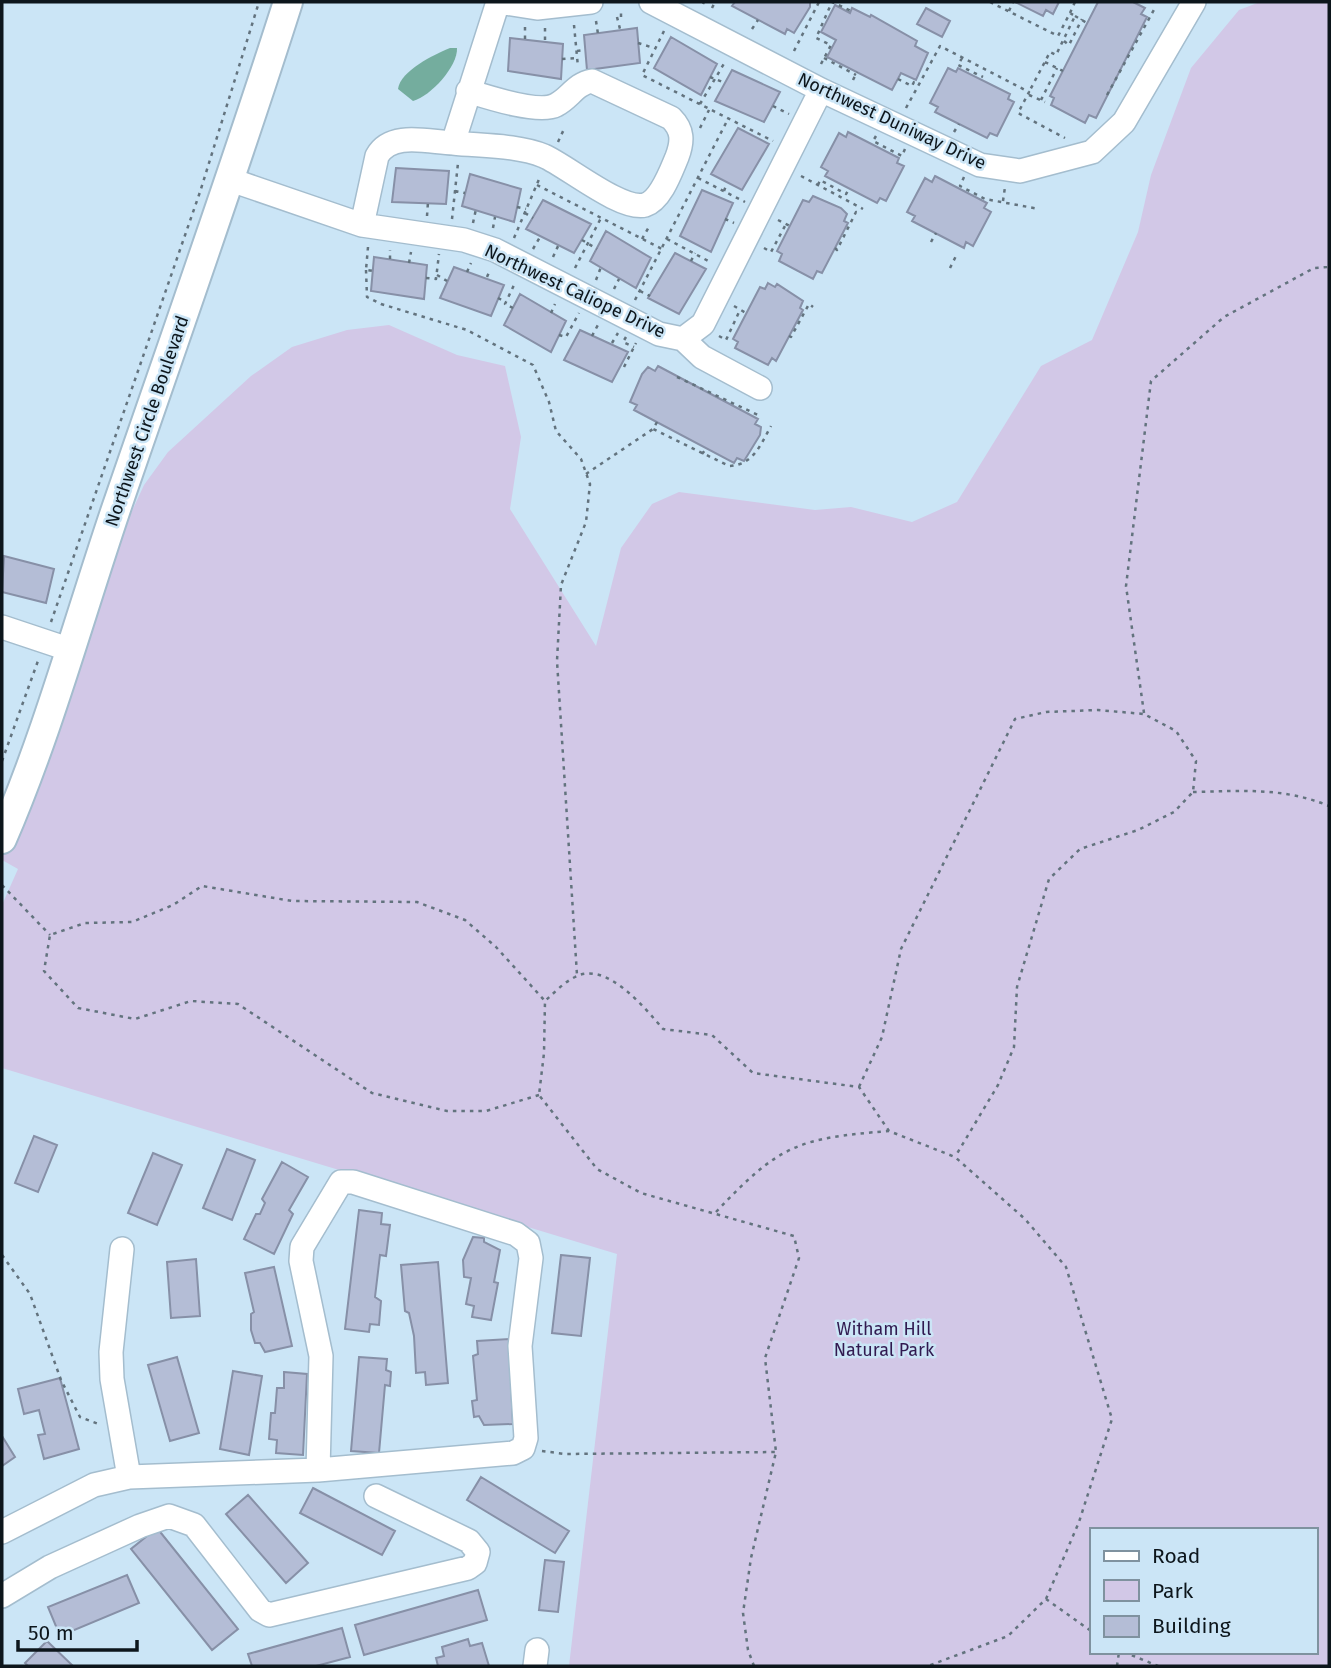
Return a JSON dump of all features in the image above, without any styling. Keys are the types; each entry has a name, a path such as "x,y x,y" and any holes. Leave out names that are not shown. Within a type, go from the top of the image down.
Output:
{"main road":[{"name":"Northwest Circle Boulevard","path":"2,839 26,780 68,649 231,180 288,2"}],"street":[{"path":"456,150 468,91 499,2 537,8 594,11"},
{"name":"Northwest Duniway Drive","path":"650,2 821,90 980,165 1020,171 1092,152 1124,122 1194,2"},
{"path":"363,239 377,156 383,146 397,140 456,150 543,156 626,202 643,205 656,199 680,149 682,136 678,125 671,118 592,81 582,83 560,104 551,108 501,101 468,91"},
{"name":"Northwest Caliope Drive","path":"231,180 363,239 464,240 495,250 659,334 683,339 703,324 821,90"},
{"path":"683,339 702,357 760,387"},
{"path":"2,626 68,649"},
{"path":"2,1532 94,1485 129,1476 318,1470 513,1453 523,1448 526,1438 520,1346 531,1258 528,1243 516,1234 353,1182 341,1182 302,1247 301,1261 321,1356 318,1470"},
{"path":"122,1250 111,1352 129,1476"},
{"path":"2,1596 50,1567 140,1525 169,1516 194,1525 261,1610 268,1615 468,1568 475,1563 478,1552 470,1541 376,1496"}],"path":[{"path":"50,627 200,192 259,2"},
{"path":"712,8 715,2"},
{"path":"794,51 819,2"},
{"path":"821,64 831,45 816,38 832,2 851,11"},
{"path":"990,2 1058,36 1075,2"},
{"path":"1009,11 1013,2"},
{"path":"1107,95 1156,6"},
{"path":"620,29 621,9"},
{"path":"594,11 598,34"},
{"path":"1070,13 1087,23"},
{"path":"1072,142 1018,113 1050,52 1056,55 1075,16"},
{"path":"1063,41 1069,45 1082,19"},
{"path":"752,29 758,20"},
{"path":"575,25 578,75"},
{"path":"667,25 642,75 777,143"},
{"path":"525,26 525,39"},
{"path":"545,28 545,43"},
{"path":"638,43 663,51"},
{"path":"906,108 940,46 1043,101 1057,68"},
{"path":"577,51 585,51"},
{"path":"928,53 935,56"},
{"path":"699,105 728,55"},
{"path":"562,59 577,58"},
{"path":"824,58 857,74 853,80"},
{"path":"962,58 958,65 982,78 987,71"},
{"path":"1045,62 1063,71"},
{"path":"920,71 926,73"},
{"path":"710,77 725,83"},
{"path":"898,79 912,86 914,82 920,85"},
{"path":"773,106 792,115"},
{"path":"700,128 709,110"},
{"path":"635,302 728,119"},
{"path":"954,132 958,124"},
{"path":"553,151 565,127"},
{"path":"877,133 872,143 902,156 906,148"},
{"path":"452,220 457,179 456,150"},
{"path":"514,238 543,171"},
{"path":"801,176 863,209"},
{"path":"449,177 457,179"},
{"path":"964,177 959,187 985,200 1039,209"},
{"path":"698,178 747,202"},
{"path":"818,185 820,180 846,194 849,189"},
{"path":"719,195 727,183"},
{"path":"537,185 662,249"},
{"path":"1003,202 1005,187"},
{"path":"455,191 465,193"},
{"path":"426,218 428,202"},
{"path":"517,207 533,218"},
{"path":"473,223 476,209"},
{"path":"835,248 837,250 856,212 861,214"},
{"path":"492,229 495,218"},
{"path":"574,270 601,218"},
{"path":"725,219 736,224"},
{"path":"764,248 771,252 788,225 778,220"},
{"path":"642,239 650,225"},
{"path":"931,242 936,233"},
{"path":"533,249 540,237"},
{"path":"363,239 376,248"},
{"path":"363,239 368,296 381,304 467,330 533,365 549,402 556,431 581,460 590,484 586,522 561,585 557,661 577,975"},
{"path":"667,239 715,264"},
{"path":"582,240 597,249"},
{"path":"552,258 559,244"},
{"path":"691,261 695,244"},
{"path":"385,249 390,250 390,258"},
{"path":"403,251 421,253"},
{"path":"409,263 411,252"},
{"path":"430,253 445,255"},
{"path":"426,278 436,279 439,254"},
{"path":"950,268 956,256"},
{"path":"465,257 473,260 467,272"},
{"path":"483,263 492,268 487,277"},
{"path":"596,281 601,267"},
{"path":"1144,714 1126,586 1151,381 1224,317 1314,268 1329,267"},
{"path":"366,270 373,271"},
{"path":"437,275 447,281"},
{"path":"642,275 647,277"},
{"path":"613,290 619,279"},
{"path":"506,302 516,280 523,283"},
{"path":"640,291 650,296"},
{"path":"499,298 513,308"},
{"path":"551,313 555,300 563,304"},
{"path":"789,336 791,337 808,304 813,307"},
{"path":"734,306 746,313"},
{"path":"570,308 585,315"},
{"path":"719,336 726,340 740,310"},
{"path":"559,335 566,337 579,313"},
{"path":"592,319 606,327"},
{"path":"592,336 599,323"},
{"path":"612,343 616,332 626,337 623,342 634,347 624,366"},
{"path":"677,377 758,415"},
{"path":"586,474 653,429 657,422"},
{"path":"653,429 722,464 739,466 755,454 771,426"},
{"path":"702,454 707,448"},
{"path":"2,761 40,654"},
{"path":"859,1087 882,1037 901,949 1015,719 1046,712 1098,710 1144,714 1176,731 1196,761 1193,792 1174,812 1138,830 1080,849 1049,879 1017,987 1014,1047 998,1085 955,1157"},
{"path":"1193,792 1258,790 1301,794 1329,806"},
{"path":"2,885 50,935"},
{"path":"50,935 85,923 132,922 173,905 202,886 292,901 417,902 465,920 496,947 545,1001 544,1053 539,1095 597,1169 641,1193 794,1236 799,1258 765,1358 776,1452 751,1558 743,1613 748,1650 754,1666"},
{"path":"50,935 44,971 78,1008 135,1018 191,1000 238,1004 372,1093 447,1111 485,1111 539,1095"},
{"path":"545,1001 577,975 598,973 635,997 663,1029 712,1035 753,1073 859,1087 889,1131"},
{"path":"715,1213 755,1170 787,1149 833,1135 889,1131 955,1157 1025,1219 1066,1267 1112,1419 1079,1522 1046,1599 1008,1636 928,1666"},
{"path":"2,1255 30,1294 61,1380 80,1416 121,1434"},
{"path":"523,1448 565,1454 776,1452"},
{"path":"1046,1599 1090,1630"},
{"path":"1126,1654 1157,1666"}],"green space":[{"name":"Witham Hill Natural Park","path":"1260,2 1329,2 1329,1666 569,1666 617,1254 2,1068 2,905 18,869 2,860 2,839 68,650 144,485 168,452 251,376 292,347 347,330 389,325 457,355 505,366 521,437 510,509 596,646 621,548 652,504 679,492 815,510 851,507 912,522 957,502 1041,366 1092,340 1138,232 1151,175 1191,68 1239,10"}],"shaded area":[{"path":"450,48 457,48 453,63 428,93 413,101 398,89 400,82 411,70"}],"building":[{"path":"735,2 810,2 810,7 794,33 787,29 785,34 732,6"},
{"path":"1015,2 1059,2 1053,14 1046,10 1043,16"},
{"path":"1098,2 1133,2 1145,8 1141,14 1147,17 1096,118 1089,115 1085,123 1051,105 1054,98 1050,96"},
{"path":"835,5 850,13 852,8 870,17 871,15 917,41 915,46 928,53 916,80 901,73 892,90 827,57 836,40 821,32"},
{"path":"926,8 950,21 942,37 917,24"},
{"path":"637,28 640,63 587,70 584,35"},
{"path":"671,37 717,64 701,95 654,68"},
{"path":"510,38 563,44 561,79 508,71"},
{"path":"948,68 956,72 958,68 1010,94 1008,99 1014,102 997,136 990,133 987,138 935,112 938,107 930,103"},
{"path":"732,70 780,92 764,122 715,101"},
{"path":"738,128 769,144 742,190 711,174"},
{"path":"848,132 899,158 897,163 904,166 886,201 880,198 877,203 825,176 828,171 821,167 839,133 846,137"},
{"path":"396,168 449,171 446,204 392,202"},
{"path":"470,174 521,189 514,222 462,206"},
{"path":"935,176 987,203 984,208 991,212 973,246 966,242 964,248 912,221 915,216 907,212 925,178 932,182"},
{"path":"702,190 733,203 711,252 680,236"},
{"path":"813,196 841,208 847,214 844,221 848,223 822,273 817,271 813,279 779,261 782,254 777,251 803,200 809,202"},
{"path":"543,200 591,224 574,253 526,229"},
{"path":"606,231 651,258 636,288 590,261"},
{"path":"675,253 706,269 679,314 648,298"},
{"path":"374,257 427,265 424,299 371,291"},
{"path":"454,267 504,285 491,316 440,298"},
{"path":"768,283 775,287 777,284 803,301 800,308 803,310 776,361 772,358 768,365 735,348 738,342 733,339 760,287 765,289"},
{"path":"520,294 566,321 551,352 504,325"},
{"path":"580,330 628,352 612,382 564,360"},
{"path":"658,366 758,419 755,424 761,427 760,435 744,461 737,458 734,463 634,410 637,405 630,402 642,374 648,367 655,371"},
{"path":"4,556 54,569 46,603 2,592"},
{"path":"34,1136 57,1145 38,1192 15,1183"},
{"path":"227,1149 255,1160 232,1220 203,1208"},
{"path":"153,1153 182,1165 157,1225 128,1213"},
{"path":"282,1162 308,1177 289,1210 293,1214 274,1254 244,1239 256,1214 260,1214 265,1203 262,1199"},
{"path":"359,1210 382,1213 381,1224 390,1225 386,1256 380,1255 375,1297 381,1301 379,1325 370,1324 369,1332 345,1329"},
{"path":"473,1237 484,1238 484,1242 500,1250 494,1282 498,1283 491,1320 472,1317 474,1306 466,1304 471,1278 464,1277 463,1260"},
{"path":"561,1255 590,1258 581,1336 552,1333"},
{"path":"196,1259 200,1316 171,1318 167,1262"},
{"path":"438,1262 448,1383 426,1385 425,1372 416,1373 414,1336 409,1313 405,1311 401,1265"},
{"path":"274,1267 292,1346 265,1352 260,1343 255,1343 251,1330 251,1314 254,1312 245,1273"},
{"path":"509,1339 513,1424 484,1425 479,1416 474,1417 472,1401 477,1400 473,1356 478,1354 477,1341"},
{"path":"177,1357 199,1433 170,1441 148,1365"},
{"path":"359,1357 387,1359 386,1370 391,1372 390,1386 385,1385 379,1453 351,1451"},
{"path":"233,1371 262,1376 249,1455 220,1449"},
{"path":"284,1372 307,1374 303,1455 276,1453 277,1440 269,1439 271,1413 275,1413 277,1388 284,1388"},
{"path":"60,1378 79,1449 44,1459 38,1435 45,1434 39,1410 24,1414 18,1389"},
{"path":"2,1436 15,1457 2,1466"},
{"path":"481,1477 569,1531 555,1553 467,1500"},
{"path":"313,1488 395,1531 382,1555 300,1513"},
{"path":"248,1495 308,1563 286,1583 226,1514"},
{"path":"157,1528 238,1629 212,1650 131,1549"},
{"path":"545,1560 564,1562 558,1612 539,1610"},
{"path":"127,1575 139,1603 60,1636 48,1607"},
{"path":"478,1590 487,1620 364,1655 355,1625"},
{"path":"342,1628 350,1657 316,1666 252,1666 248,1654"},
{"path":"468,1639 470,1646 482,1643 489,1666 438,1666 436,1658 444,1656 442,1647"},
{"path":"47,1641 73,1666 28,1666 25,1663"}]}
